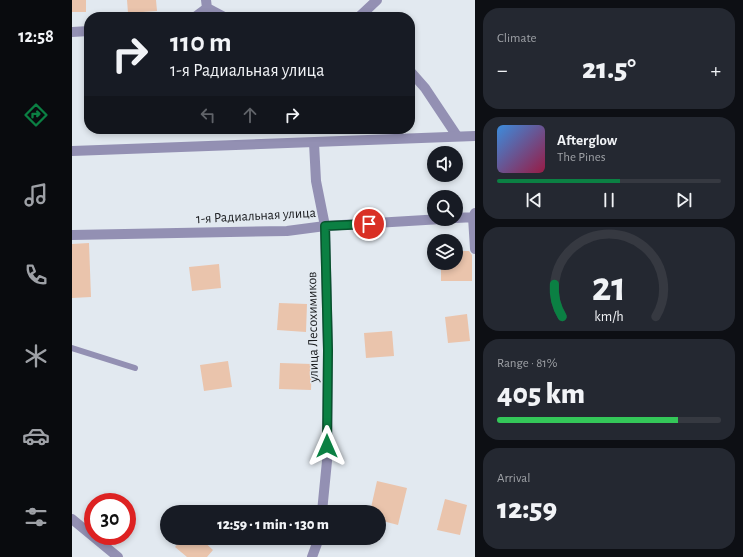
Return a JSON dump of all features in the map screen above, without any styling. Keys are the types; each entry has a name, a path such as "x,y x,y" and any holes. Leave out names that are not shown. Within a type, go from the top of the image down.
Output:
{"street":[{"path":"364,12 377,0"},
{"path":"199,12 206,4 217,12"},
{"path":"72,32 84,31"},
{"path":"415,76 425,88 457,136"},
{"path":"72,151 475,136"},
{"name":"улица Лесохимиков","path":"314,143 316,182 325,226 328,350 327,446 323,505"},
{"path":"463,217 474,216 475,249"},
{"name":"1-я Радиальная улица","path":"72,235 287,231 325,226 427,220"},
{"path":"72,519 118,557"},
{"path":"312,557 316,545"}],"lane":[{"path":"72,348 135,368"}],"building":[{"path":"72,0 86,0 86,12 72,12"},
{"path":"127,0 156,0 157,11 128,12"},
{"path":"89,243 91,297 72,298 72,244"},
{"path":"463,251 469,251 472,255 472,281 441,281 441,270 463,270"},
{"path":"219,264 221,288 192,291 189,267"},
{"path":"279,303 307,304 306,332 277,330"},
{"path":"467,314 470,341 448,343 445,317"},
{"path":"392,331 394,356 366,358 364,333"},
{"path":"228,361 232,387 204,391 200,365"},
{"path":"280,363 312,364 311,390 279,389"},
{"path":"377,481 407,488 398,525 386,522 386,505 372,505"},
{"path":"445,499 467,505 460,535 437,530"},
{"path":"177,545 208,545 213,550 207,557 187,557 175,547"}],"route":[{"path":"327,446 328,350 325,226 369,224"}]}
